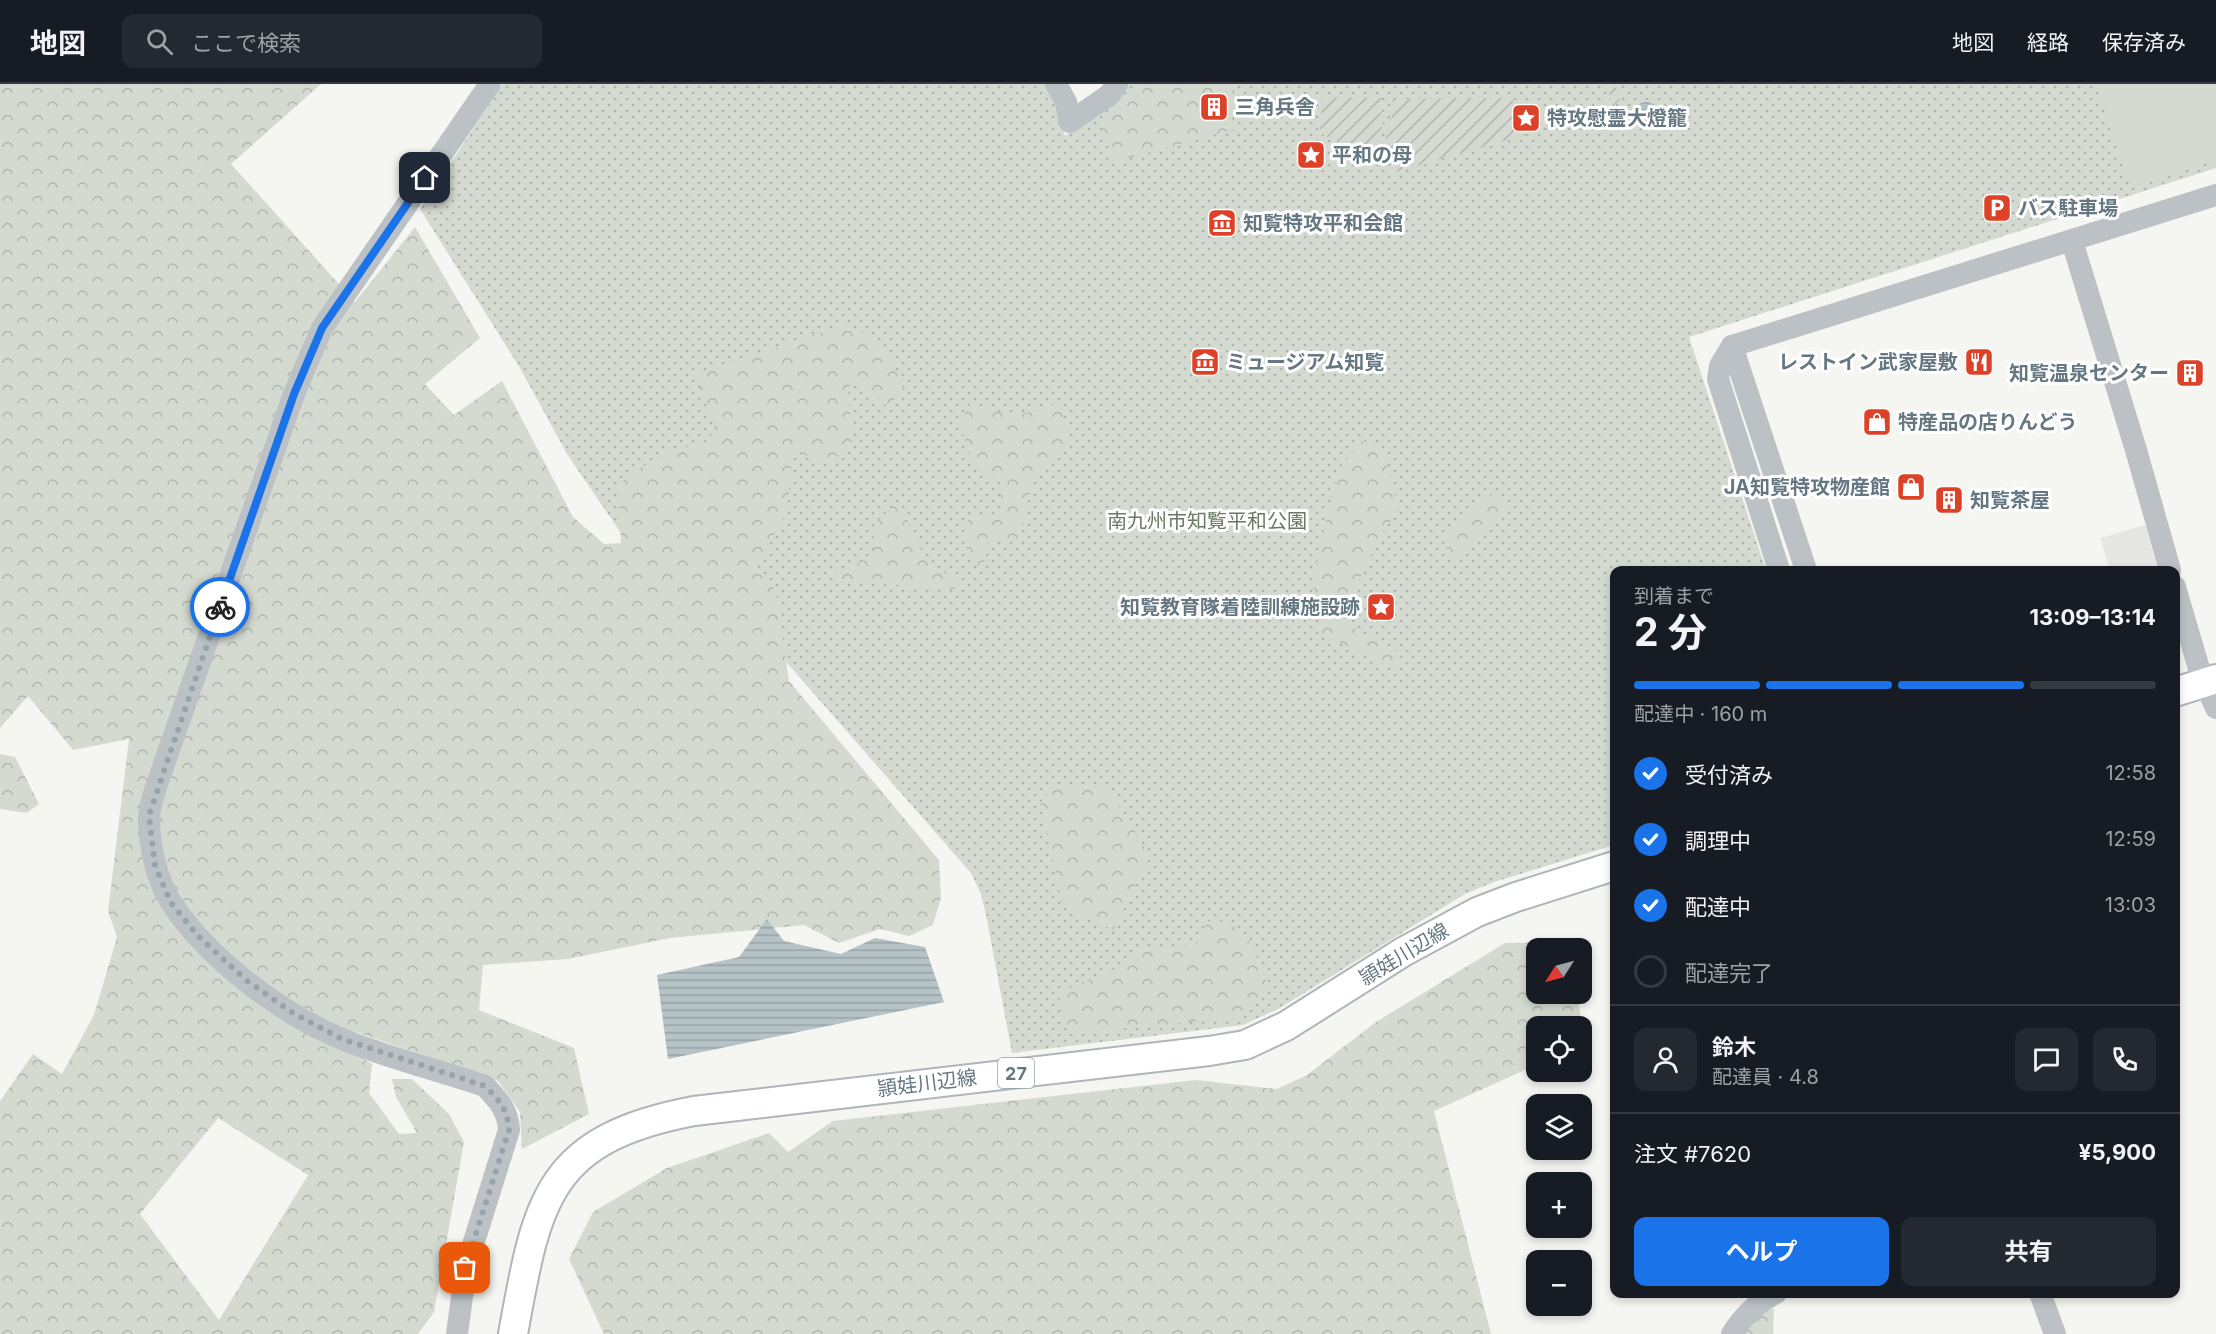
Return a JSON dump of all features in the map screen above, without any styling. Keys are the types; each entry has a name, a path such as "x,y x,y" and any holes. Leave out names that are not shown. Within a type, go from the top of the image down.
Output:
{"main road":[{"path":"2180,690 2210,681"},
{"name":"頴娃川辺線","path":"513,1334 527,1256 540,1212 559,1179 572,1163 609,1136 663,1117 694,1111 1245,1045 1286,1026 1443,929 1516,897 1610,867"}],"street":[{"path":"457,1334 465,1268 509,1130 508,1115 485,1086 342,1039 293,1013 246,980 198,936 171,903 155,866 149,815 164,764 294,394 322,328 490,84"},
{"path":"1056,84 1066,102 1070,122 1109,95 1118,84"},
{"path":"1778,566 1718,379 1720,366 1732,346 2216,195"},
{"path":"2072,241 2169,566"},
{"path":"1732,346 1805,566"},
{"path":"2180,600 2210,681 2216,708"},
{"path":"1732,1334 1743,1317 1767,1298"},
{"path":"2042,1298 2055,1334"}],"shaded area":[{"path":"1646,102 1654,105 1657,113 1654,121 1646,124 1638,121 1635,113 1638,105"},
{"path":"2145,525 2157,566 2109,566 2100,538"},
{"path":"767,919 784,941 841,954 875,938 925,947 944,1002 668,1059 657,975 739,957"}],"green space":[{"path":"0,84 321,84 231,164 355,302 415,227 480,338 425,384 454,415 502,381 573,517 604,544 621,543 618,484 669,449 703,445 716,430 695,374 847,323 887,350 905,393 885,405 859,382 848,387 852,441 834,460 820,463 793,448 787,512 757,566 776,592 789,681 939,860 941,898 933,925 909,936 880,929 839,943 804,925 670,938 568,959 483,965 479,1010 574,1048 589,1114 522,1149 520,1112 498,1081 353,1031 348,1050 372,1064 369,1093 399,1134 417,1133 396,1097 392,1079 412,1079 449,1114 464,1142 434,1312 418,1334 0,1334 0,1101 33,1054 62,1074 94,1015 117,937 108,911 129,739 73,750 28,696 0,728","holes":["218,1118 308,1175 219,1320 140,1214"]},
{"name":"南九州市知覧平和公園","path":"503,84 1045,84 1053,95 1065,136 1112,100 1125,84 2216,84 2216,168 1689,337 1765,566 1610,566 1610,846 1494,882 1465,894 1280,1008 1243,1025 1012,1053 986,915 981,894 971,873 766,639 623,536 567,454 520,368 420,209"},
{"path":"1141,84 1227,84 1237,93 1240,119 1235,129 1118,161 1112,156 1102,126"},
{"path":"1606,84 1615,84 1620,99 1610,110 1589,117 1586,110 1606,104 1611,98"},
{"path":"2096,84 2216,84 2216,159 2130,187"},
{"path":"1322,97 1382,98 1381,117 1384,118 1375,155 1352,150 1320,133"},
{"path":"1512,98 1525,135 1392,173 1389,162 1381,158 1392,118 1393,99"},
{"path":"1060,403 1072,443 1032,482 1020,540 987,543 985,561 978,566 964,537 970,517 1002,518 1000,481 973,468 960,424 970,404 1015,416"},
{"path":"1362,441 1381,444 1399,509 1380,536 1356,586 1351,627 1401,654 1397,671 1321,633 1320,614 1313,590 1318,556 1338,470"},
{"path":"1493,494 1504,499 1505,512 1464,556 1453,556 1445,546 1445,534 1480,502"},
{"path":"894,505 906,514 912,535 932,568 960,579 957,589 839,581 835,573 873,557 874,525"},
{"path":"0,754 15,757 39,804 27,813 0,809"},
{"path":"1105,784 1150,856 1113,930 1063,906 1040,803 1054,786"},
{"path":"1207,921 1230,922 1251,944 1268,984 1242,1017 1069,1034 1058,993 1121,966 1138,947 1160,950 1201,941"},
{"path":"1505,943 1526,943 1526,1004 1578,1004 1581,1016 1526,1016 1526,1070 1434,1111 1491,1334 604,1334 569,1259 593,1212 667,1168 769,1133 788,1152 833,1121 1196,1080 1277,1089 1307,1075 1376,1022"},
{"path":"1774,1308 1773,1334 1744,1334 1762,1313"}],"way so far":[{"path":"220,607 164,764 149,815 155,866 171,903 198,936 246,980 293,1013 342,1039 485,1086 501,1104 508,1115 509,1130 491,1193 465,1268"}],"place":[{"name":"三角兵舎","path":"1214,107"},
{"name":"特攻慰霊大燈籠","path":"1526,118"},
{"name":"平和の母","path":"1311,155"},
{"name":"バス駐車場","path":"1997,208"},
{"name":"知覧特攻平和会館","path":"1222,223"},
{"name":"ミュージアム知覧","path":"1205,362"},
{"name":"レストイン武家屋敷","path":"1979,362"},
{"name":"知覧温泉センター","path":"2190,373"},
{"name":"特産品の店りんどう","path":"1877,422"},
{"name":"JA知覧特攻物産館","path":"1911,487"},
{"name":"知覧茶屋","path":"1949,500"},
{"name":"知覧教育隊着陸訓練施設跡","path":"1381,607"}],"route":[{"path":"220,607 294,394 322,328 425,178"}]}
